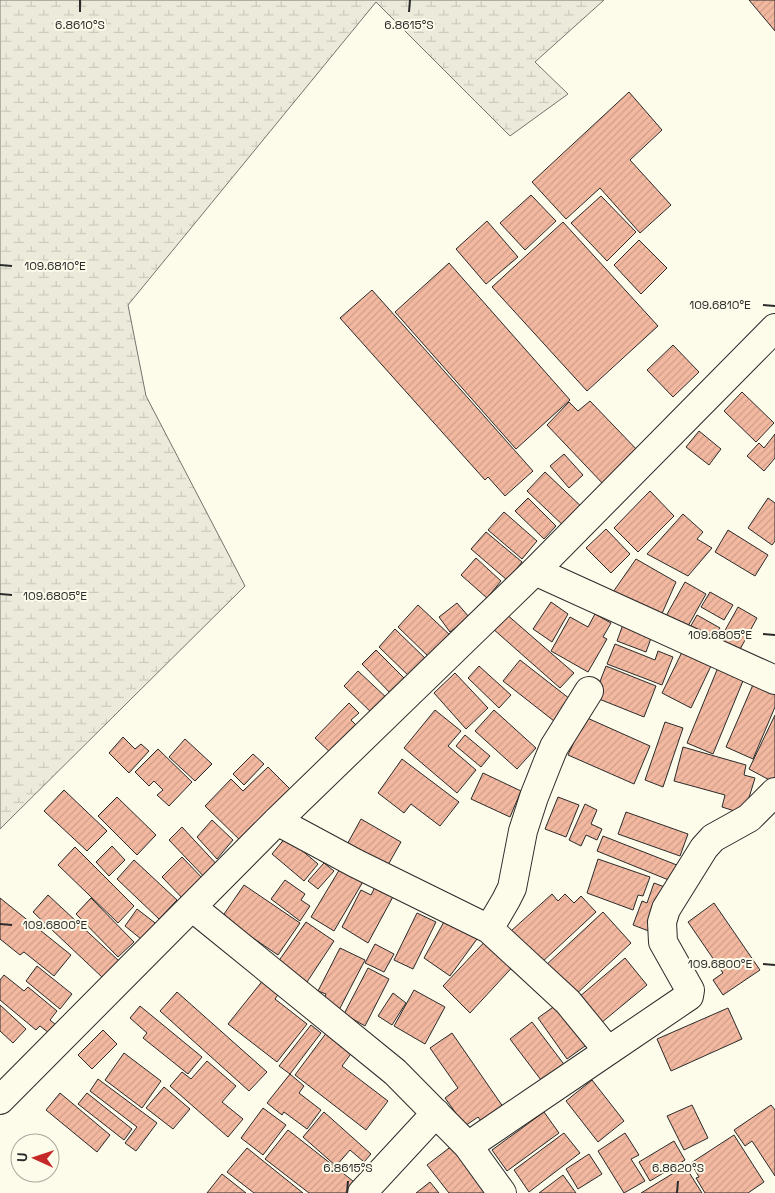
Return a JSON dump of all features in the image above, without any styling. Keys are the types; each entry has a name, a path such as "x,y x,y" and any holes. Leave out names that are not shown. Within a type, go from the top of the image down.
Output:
{"street":[{"path":"0,1100 276,821 535,571 775,328"},
{"path":"535,571 775,680"},
{"path":"489,929 512,888 523,832 534,797 554,747 589,691"},
{"path":"468,1146 689,996 690,990 663,942 662,922 666,910 704,848 714,838 749,818 775,792"},
{"path":"276,821 355,864 489,929 568,1002 608,1051"},
{"path":"192,907 395,1072 468,1146 502,1193"},
{"path":"362,1193 436,1113"}],"green space":[{"path":"0,0 604,0 535,62 568,94 510,136 376,2 128,305 146,396 245,586 0,829"}],"building":[{"path":"749,0 775,0 775,31"},
{"path":"629,92 662,130 630,160 671,205 640,233 600,188 566,219 532,182"},
{"path":"531,195 556,221 525,250 500,223"},
{"path":"601,196 636,232 607,261 571,223"},
{"path":"487,221 518,257 486,284 456,249"},
{"path":"563,222 658,326 587,391 492,287"},
{"path":"639,240 667,268 641,294 614,265"},
{"path":"449,263 570,400 516,449 395,312"},
{"path":"372,290 533,471 505,496 488,477 485,480 340,318"},
{"path":"673,345 699,372 673,397 647,370"},
{"path":"742,392 774,423 756,442 724,411"},
{"path":"590,401 640,453 605,486 547,425 569,402 578,411"},
{"path":"699,431 721,449 709,465 686,447"},
{"path":"775,434 775,458 764,471 747,456 759,443 764,448"},
{"path":"564,454 583,475 569,488 550,466"},
{"path":"545,472 586,511 568,530 527,491"},
{"path":"650,491 674,516 638,552 614,528"},
{"path":"528,498 556,526 544,539 515,511"},
{"path":"768,498 775,503 775,541 772,545 748,528"},
{"path":"504,512 537,541 522,559 488,530"},
{"path":"683,514 703,532 697,539 712,548 688,576 647,554"},
{"path":"606,529 630,554 611,573 586,548"},
{"path":"728,530 768,555 755,576 715,552"},
{"path":"486,532 522,562 507,580 471,549"},
{"path":"476,558 501,581 487,598 461,575"},
{"path":"636,559 676,582 660,618 611,595"},
{"path":"685,582 706,594 687,628 666,616"},
{"path":"710,592 733,605 724,620 701,607"},
{"path":"551,602 568,614 552,642 533,629"},
{"path":"457,603 469,617 450,632 439,617"},
{"path":"418,605 452,637 431,659 398,627"},
{"path":"738,607 757,618 738,653 718,643"},
{"path":"505,613 574,673 560,688 492,628"},
{"path":"595,614 611,623 603,637 607,639 588,672 551,651 570,617 588,627"},
{"path":"697,615 720,628 711,643 689,629"},
{"path":"625,619 654,630 646,652 617,641"},
{"path":"395,629 429,662 413,680 379,647"},
{"path":"615,644 655,660 658,651 673,657 662,685 607,664"},
{"path":"376,650 408,682 393,696 362,664"},
{"path":"682,652 711,666 691,708 662,693"},
{"path":"520,660 570,699 554,721 503,681"},
{"path":"719,665 745,676 713,754 687,743"},
{"path":"479,666 511,695 499,708 468,678"},
{"path":"606,666 656,686 644,717 594,697"},
{"path":"358,671 389,700 375,716 344,686"},
{"path":"455,673 488,708 466,729 434,693"},
{"path":"755,680 775,689 775,707 753,759 726,747"},
{"path":"349,703 359,713 351,720 360,729 334,756 315,738"},
{"path":"435,710 461,731 448,746 476,770 457,793 404,748"},
{"path":"494,710 536,748 517,769 475,731"},
{"path":"775,715 775,783 749,769"},
{"path":"585,717 650,746 634,784 568,755"},
{"path":"665,722 683,728 663,787 645,780"},
{"path":"465,735 490,756 481,767 456,746"},
{"path":"123,737 135,749 141,744 149,751 129,773 109,753"},
{"path":"185,739 212,764 195,781 169,757"},
{"path":"683,747 746,765 744,775 755,778 744,814 722,807 725,795 674,781"},
{"path":"158,749 192,782 169,806 157,795 163,790 154,781 149,786 135,772"},
{"path":"253,754 264,764 244,785 233,774"},
{"path":"402,759 459,802 440,826 411,804 404,813 378,793"},
{"path":"268,767 297,796 247,847 205,806 231,779 243,791"},
{"path":"483,773 521,791 510,817 471,799"},
{"path":"64,790 107,831 87,851 44,811"},
{"path":"117,797 156,835 137,855 98,816"},
{"path":"558,797 579,805 566,837 545,829"},
{"path":"585,804 597,810 591,824 602,829 597,840 586,835 581,846 569,840"},
{"path":"626,812 688,834 680,856 618,834"},
{"path":"361,819 401,842 384,872 344,850"},
{"path":"212,820 233,840 217,859 197,837"},
{"path":"182,827 221,869 209,882 169,840"},
{"path":"603,836 687,869 681,885 597,851"},
{"path":"286,837 318,864 304,881 272,854"},
{"path":"112,846 125,860 109,876 96,862"},
{"path":"75,847 134,906 118,923 58,865"},
{"path":"182,857 207,883 187,903 162,877"},
{"path":"598,859 650,877 643,896 638,895 633,910 587,893"},
{"path":"134,860 177,900 159,919 117,879"},
{"path":"324,863 334,871 318,889 308,881"},
{"path":"341,867 364,880 334,931 311,917"},
{"path":"285,880 305,894 301,900 310,906 300,921 271,899"},
{"path":"377,883 395,893 368,943 342,927 361,890 371,895"},
{"path":"654,883 670,889 654,933 633,925 642,901 647,903"},
{"path":"244,885 300,923 278,955 222,917"},
{"path":"552,894 558,901 565,894 574,903 581,896 596,912 541,963 511,931"},
{"path":"48,895 119,961 103,978 33,912"},
{"path":"0,898 71,955 54,976 24,952 20,955 0,939"},
{"path":"91,898 134,942 118,957 76,914"},
{"path":"714,903 760,970 723,995 713,980 723,973 688,922"},
{"path":"137,909 159,926 146,943 125,926"},
{"path":"603,912 631,943 573,997 545,966"},
{"path":"417,913 436,922 413,969 394,960"},
{"path":"445,920 477,939 450,976 424,958"},
{"path":"306,922 334,941 307,982 278,962"},
{"path":"492,934 519,960 470,1013 443,986"},
{"path":"375,944 394,954 384,972 365,963"},
{"path":"340,948 365,960 339,1010 323,1002 326,994 318,991"},
{"path":"625,958 647,985 601,1023 579,997"},
{"path":"37,966 72,994 60,1009 26,981"},
{"path":"368,968 389,979 365,1026 344,1014"},
{"path":"4,975 24,991 28,987 57,1011 50,1020 56,1025 49,1033 40,1026 36,1030 0,1000 0,980"},
{"path":"264,979 280,992 275,999 307,1024 277,1062 228,1024"},
{"path":"414,990 445,1007 425,1044 394,1026"},
{"path":"177,992 267,1072 249,1091 160,1011"},
{"path":"393,993 406,1003 392,1025 378,1016"},
{"path":"563,1000 592,1041 567,1059 538,1018"},
{"path":"0,1005 26,1029 13,1043 0,1031"},
{"path":"140,1006 202,1057 188,1074 143,1038 147,1033 130,1018"},
{"path":"728,1008 742,1039 671,1071 657,1039"},
{"path":"532,1022 566,1067 544,1084 510,1039"},
{"path":"311,1025 321,1033 290,1074 279,1066"},
{"path":"103,1030 117,1044 92,1069 78,1055"},
{"path":"327,1032 353,1051 342,1066 388,1101 366,1130 295,1075"},
{"path":"452,1033 508,1114 487,1129 478,1117 465,1126 445,1098 458,1088 430,1048"},
{"path":"124,1053 161,1081 142,1108 105,1080"},
{"path":"207,1061 236,1086 222,1102 243,1119 228,1137 170,1086 182,1072 191,1079"},
{"path":"290,1074 304,1086 299,1093 321,1110 307,1129 284,1112 282,1115 267,1103"},
{"path":"98,1079 157,1123 136,1151 125,1143 137,1127 90,1091"},
{"path":"592,1080 624,1121 598,1142 566,1101"},
{"path":"164,1087 190,1109 173,1129 146,1108"},
{"path":"60,1093 110,1135 97,1152 46,1110"},
{"path":"87,1093 132,1129 124,1140 78,1104"},
{"path":"692,1105 708,1138 684,1150 667,1116"},
{"path":"771,1105 775,1110 775,1176 752,1141 745,1146 734,1130"},
{"path":"263,1108 286,1125 263,1155 241,1138"},
{"path":"324,1112 371,1154 364,1162 350,1150 336,1166 303,1137"},
{"path":"544,1112 559,1133 507,1171 492,1150"},
{"path":"288,1130 358,1185 352,1193 309,1193 265,1159"},
{"path":"564,1133 580,1153 529,1192 514,1170"},
{"path":"625,1133 639,1155 631,1159 645,1181 624,1193 598,1151"},
{"path":"734,1135 764,1182 748,1193 705,1193 696,1178 699,1177 691,1163"},
{"path":"674,1141 685,1160 650,1181 639,1162"},
{"path":"453,1145 488,1193 449,1193 427,1165"},
{"path":"247,1148 303,1193 254,1193 227,1172"},
{"path":"589,1154 602,1174 578,1189 566,1169"},
{"path":"685,1166 702,1193 641,1193"},
{"path":"222,1174 246,1193 207,1193"},
{"path":"563,1175 576,1193 539,1193"},
{"path":"430,1182 439,1193 416,1193"}]}
